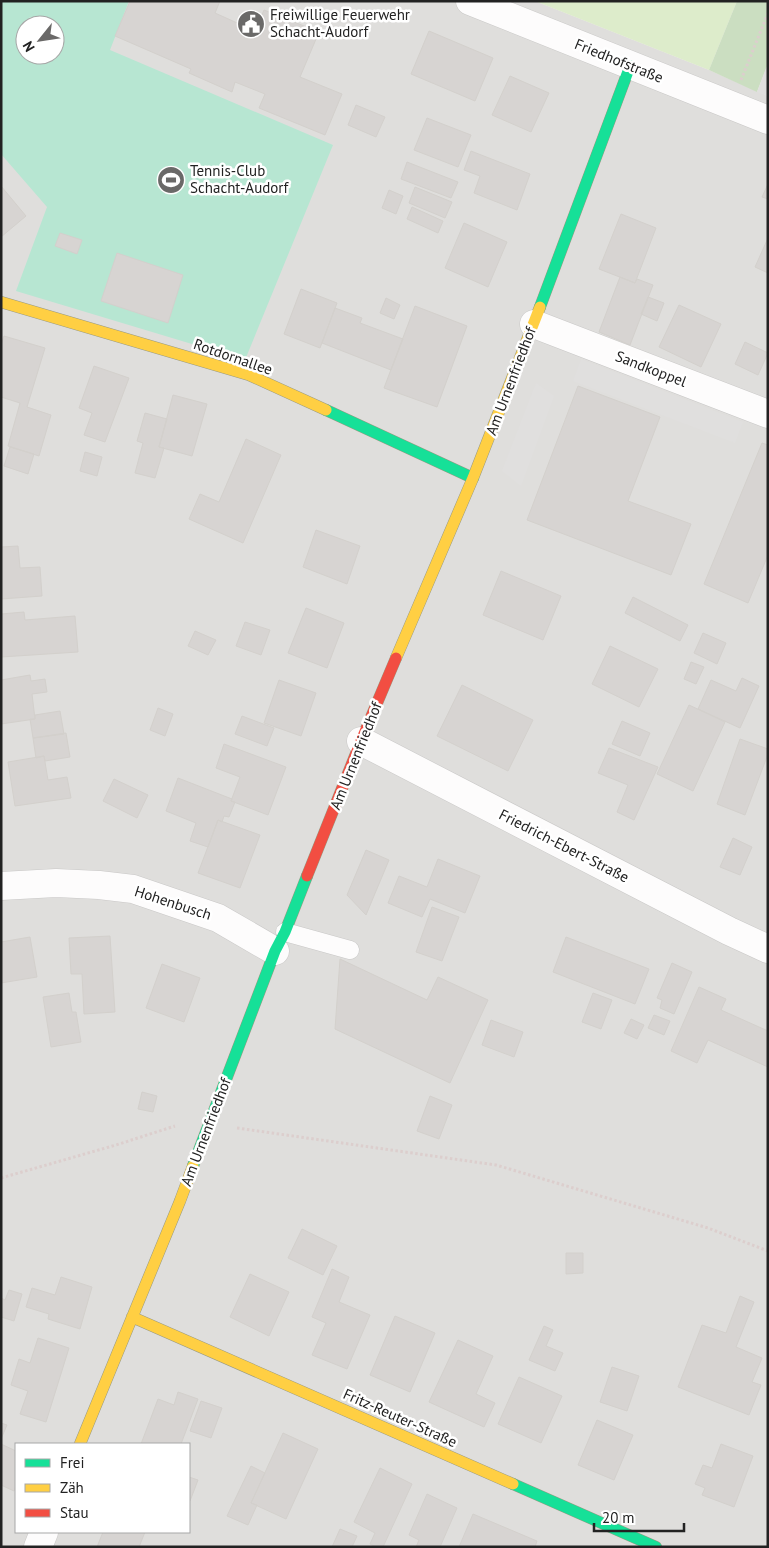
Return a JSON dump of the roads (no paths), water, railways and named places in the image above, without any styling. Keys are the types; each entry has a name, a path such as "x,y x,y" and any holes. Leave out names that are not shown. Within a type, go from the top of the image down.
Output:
{"street":[{"name":"Friedhofstraße","path":"470,1 768,120"},
{"name":"Am Urnenfriedhof","path":"80,1443 180,1201 208,1124 361,742 473,478 534,324 630,66"},
{"name":"Rotdornallee","path":"1,302 250,375 473,478"},
{"name":"Sandkoppel","path":"534,324 768,414"},
{"name":"Friedrich-Ebert-Straße","path":"361,742 729,931 768,949"},
{"name":"Hohenbusch","path":"2,881 98,885 133,889 218,918 280,942"},
{"name":"Fritz-Reuter-Straße","path":"132,1317 656,1547"},
{"path":"38,1547 44,1533"}],"lane":[{"path":"280,942 350,950"}],"place":[{"name":"Freiwillige Feuerwehr Schacht-Audorf","path":"251,24"},
{"name":"Tennis-Club Schacht-Audorf","path":"171,180"}]}
